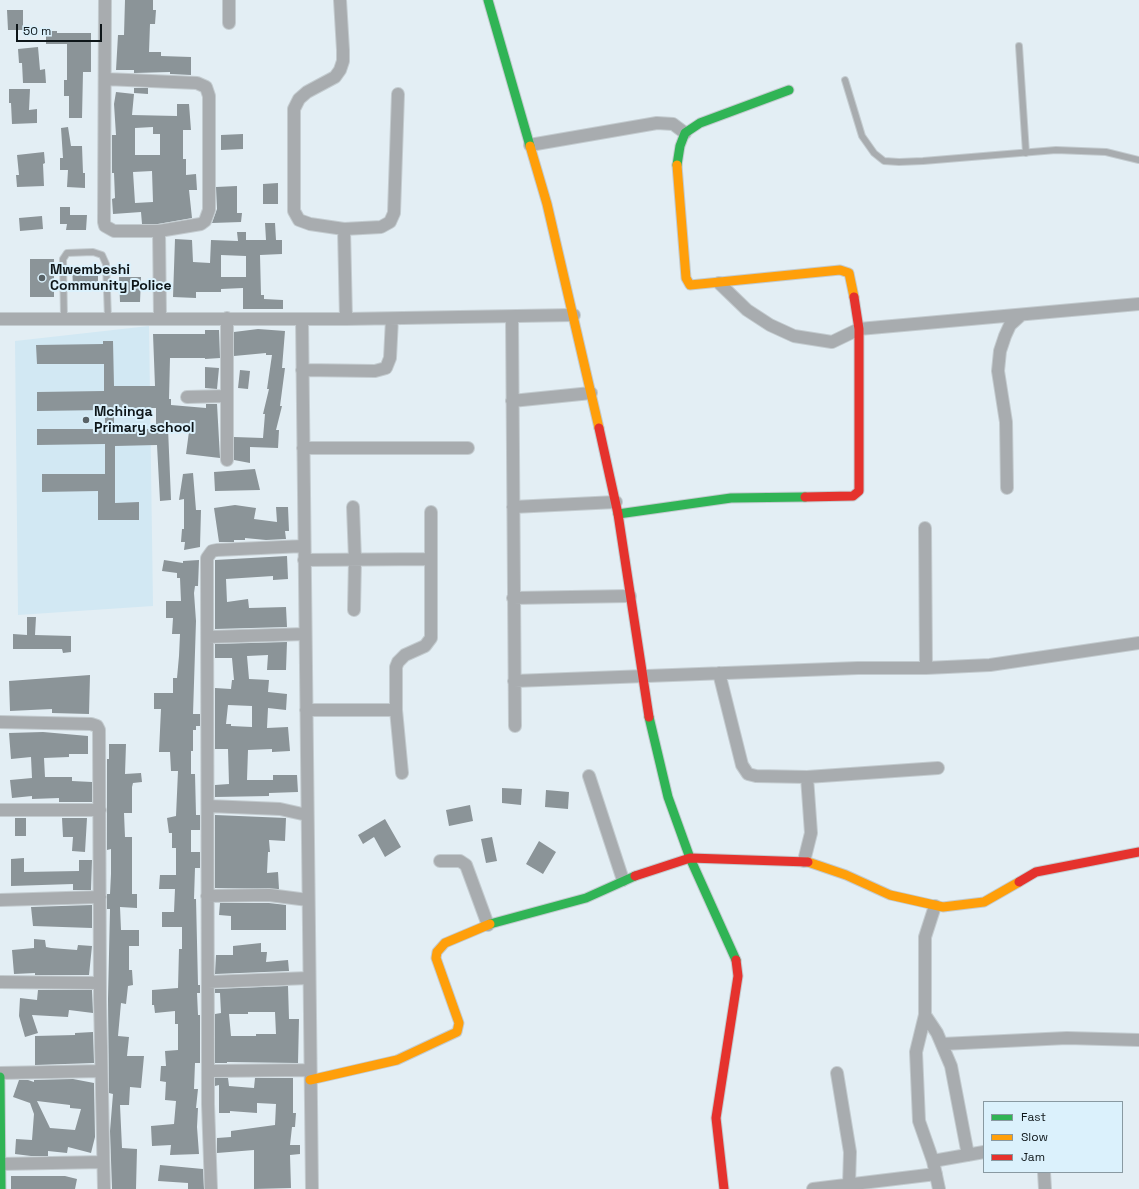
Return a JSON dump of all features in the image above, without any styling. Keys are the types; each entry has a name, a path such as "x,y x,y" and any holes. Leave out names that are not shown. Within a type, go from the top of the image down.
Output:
{"street":[{"path":"104,78 197,83 206,87 208,90 208,216 205,221 195,226 159,231 114,231 105,226 104,78 105,0"},
{"path":"229,0 229,23"},
{"path":"340,0 343,50 343,61 340,70 335,77 307,92 299,99 294,109 294,211 299,220 344,229 381,227 390,222 392,218 398,94"},
{"path":"488,0 530,145 562,263 574,315 616,502 642,676 668,797 690,858 737,962 738,970 716,1118 724,1189"},
{"path":"618,514 731,498 853,496 859,491 859,329 849,273 845,271 799,273 694,286 690,285 686,278 677,168 680,146 685,133 700,122 789,90"},
{"path":"530,145 657,123 673,124 685,133"},
{"path":"344,229 346,319"},
{"path":"159,231 160,318"},
{"path":"719,283 747,310 770,325 794,336 832,342 859,329 1139,304"},
{"path":"0,319 392,319 574,315"},
{"path":"1007,488 1006,422 998,371 1000,351 1005,336 1010,325 1021,315"},
{"path":"512,317 515,726"},
{"path":"227,318 227,460"},
{"path":"302,319 308,978 312,1189"},
{"path":"302,370 375,371 386,368 390,358 392,319"},
{"path":"512,401 591,393"},
{"path":"187,397 227,396"},
{"path":"304,448 468,448"},
{"path":"513,507 616,502"},
{"path":"353,507 355,560 354,610"},
{"path":"402,773 396,710 398,662 405,655 425,646 431,638 431,512"},
{"path":"925,528 926,668"},
{"path":"212,1189 208,1071 208,554 217,550 304,546"},
{"path":"304,560 431,559"},
{"path":"513,598 630,596"},
{"path":"208,637 305,634"},
{"path":"514,681 858,668 926,668 990,665 1139,643"},
{"path":"719,673 742,765 748,774 756,776 807,777 938,768"},
{"path":"306,710 396,710"},
{"path":"0,722 91,724 98,726 100,733 100,983 104,1189"},
{"path":"589,776 623,880"},
{"path":"804,861 811,833 807,777"},
{"path":"208,806 280,809 307,816"},
{"path":"0,810 100,810"},
{"path":"208,1071 310,1075 396,1060 457,1032 459,1023 438,964 437,952 445,943 498,921 570,903 623,880 690,858 804,861 846,875 890,896 935,906 947,907 976,904 992,898 1036,872 1139,852"},
{"path":"440,861 460,861 466,865 488,926"},
{"path":"207,896 270,895 308,900"},
{"path":"0,900 100,897"},
{"path":"935,906 925,937 925,1015 916,1052 919,1112 922,1128 933,1161 939,1189"},
{"path":"208,982 308,978"},
{"path":"0,982 100,983"},
{"path":"925,1015 942,1044 956,1088 968,1154"},
{"path":"942,1044 1068,1038 1139,1040"},
{"path":"0,1073 101,1071"},
{"path":"837,1073 850,1152 849,1185"},
{"path":"0,1077 0,1189"},
{"path":"933,1161 983,1152"},
{"path":"0,1164 103,1162"},
{"path":"1044,1173 1045,1189"},
{"path":"812,1189 936,1174"}],"lane":[{"path":"1019,46 1026,153"},
{"path":"845,80 862,136 874,153 884,161 915,162 1056,150 1106,152 1139,160"},
{"path":"64,318 63,259 67,253 93,252 102,255 106,264 108,318"}],"shaded area":[{"path":"149,326 153,606 18,615 15,341"}],"building":[{"path":"125,0 153,0 153,10 156,10 155,24 150,24 149,52 161,52 161,56 191,57 191,75 170,74 170,72 134,73 134,70 116,70 118,35 124,35"},
{"path":"7,10 23,10 23,30 8,30"},
{"path":"46,31 57,31 57,33 91,33 91,72 83,72 82,118 69,118 69,96 64,96 64,80 67,80 67,44 46,44"},
{"path":"38,47 40,70 45,69 46,83 23,83 22,63 19,63 18,49"},
{"path":"134,88 148,88 148,94 134,93"},
{"path":"9,89 30,89 29,110 37,109 37,123 12,124"},
{"path":"116,92 134,94 132,115 177,116 177,104 189,104 191,130 183,130 183,159 186,159 186,175 196,174 197,190 189,190 192,218 158,224 142,224 141,212 113,214 112,199 115,198 114,173 112,173 112,135 116,135 114,104","holes":["153,127 153,134 160,134 160,155 135,155 135,128","152,171 153,202 135,203 133,172"]},
{"path":"68,127 71,146 82,146 85,188 67,187 68,170 60,170 60,158 63,158 61,128"},
{"path":"243,134 243,149 221,150 221,135"},
{"path":"44,152 44,186 17,187 16,175 19,175 17,155"},
{"path":"278,183 278,204 263,204 263,184"},
{"path":"237,186 237,213 242,213 241,222 212,223 217,209 216,187"},
{"path":"60,207 70,207 70,215 87,215 86,230 66,230 67,224 60,224"},
{"path":"42,216 43,229 20,231 19,218"},
{"path":"265,223 275,223 276,240 282,240 282,254 260,255 261,295 264,295 264,299 283,300 283,309 243,309 243,288 221,289 221,292 196,292 196,298 173,297 175,239 192,240 193,262 210,263 211,240 238,241 237,232 246,232 246,240 266,240","holes":["221,255 246,256 246,277 221,277"]},
{"name":"Mwembeshi Community Police","path":"30,259 54,259 54,297 30,297"},
{"path":"98,266 98,285 73,286 72,267"},
{"path":"119,277 141,277 140,302 120,302"},
{"path":"258,329 285,331 282,368 285,368 280,406 282,406 276,430 279,430 278,448 250,447 250,463 234,460 234,437 263,438 265,414 263,414 269,389 267,389 272,355 266,355 266,353 234,356 234,332"},
{"path":"205,330 219,330 220,358 170,358 169,399 171,399 171,405 206,408 206,404 217,404 220,458 186,454 190,424 171,423 171,428 168,428 171,500 160,501 157,445 115,446 115,503 139,502 139,520 98,520 98,491 42,492 42,474 105,474 105,444 37,445 37,429 105,429 105,410 37,411 37,392 104,391 104,364 37,364 36,345 103,344 103,341 113,341 114,386 155,386 153,334 205,334","holes":["114,408 156,408 156,429 114,429"]},
{"path":"205,367 219,368 217,389 205,388"},
{"path":"240,370 250,371 248,389 238,388"},
{"path":"255,469 260,490 215,491 214,472"},
{"path":"193,473 196,510 201,510 200,547 184,550 185,542 181,542 182,529 184,529 184,499 179,500 183,474"},
{"path":"235,505 256,508 254,519 277,522 276,507 288,507 289,531 285,531 286,539 266,540 245,538 245,540 234,540 234,542 219,542 214,508"},
{"path":"287,556 288,579 273,580 273,576 226,579 227,602 248,599 249,608 286,607 287,627 215,629 215,560"},
{"path":"164,560 183,563 183,561 199,560 198,586 195,586 194,593 196,621 193,714 200,714 200,726 196,726 196,730 193,730 191,774 195,774 196,815 200,815 200,830 191,830 191,852 200,852 200,868 195,868 194,899 196,899 198,985 200,985 200,993 197,993 198,1015 200,1015 200,1063 195,1063 194,1089 198,1089 196,1108 198,1108 197,1127 199,1154 170,1155 171,1145 152,1146 151,1126 174,1124 176,1101 165,1100 166,1082 160,1081 161,1066 166,1066 165,1051 178,1050 178,1024 175,1024 175,1011 155,1013 154,1005 152,1005 152,990 178,988 179,949 182,949 182,927 162,927 162,912 174,912 175,889 159,889 160,875 176,875 176,848 172,848 172,833 169,833 167,818 176,816 178,771 171,771 170,752 159,752 161,709 154,709 154,693 173,693 173,678 177,678 180,634 172,634 173,618 166,618 166,601 181,601 180,578 177,578 177,573 162,571"},
{"path":"27,617 36,617 35,635 71,636 71,652 63,653 62,649 13,649 13,634 27,635"},
{"path":"287,642 286,670 267,670 268,655 247,656 249,679 269,680 268,692 287,694 286,710 268,708 267,728 288,727 290,751 272,752 272,749 248,750 247,780 273,780 273,775 297,775 298,792 269,793 269,796 215,797 215,785 229,784 228,749 215,749 215,688 231,689 232,680 234,680 232,658 215,658 215,644","holes":["228,705 252,706 252,727 231,726 231,724 226,724"]},
{"path":"90,675 89,714 52,713 52,709 10,711 9,681"},
{"path":"43,732 88,736 88,754 69,754 69,757 44,758 45,777 72,777 72,781 92,782 92,802 59,802 59,798 32,799 32,796 12,798 10,780 32,778 31,757 11,759 9,733"},
{"path":"109,744 126,744 125,774 141,773 142,782 133,783 132,813 124,813 125,837 132,837 132,894 137,894 137,908 120,907 121,930 139,930 139,946 129,946 129,970 132,970 133,985 128,986 126,1004 121,1003 118,1036 129,1037 127,1056 144,1056 141,1088 130,1087 129,1105 120,1105 122,1148 137,1149 136,1189 112,1189 110,1131 113,1094 109,1093 108,999 110,909 107,909 107,894 110,894 111,874 111,849 107,850 107,759 109,759"},
{"path":"502,788 522,789 521,805 502,803"},
{"path":"546,790 569,792 568,809 545,807"},
{"path":"470,805 473,821 449,826 446,810"},
{"path":"215,815 286,818 285,841 269,840 270,852 268,852 267,873 278,872 279,889 215,888"},
{"path":"15,818 26,818 26,836 15,836"},
{"path":"62,818 87,818 85,852 72,851 73,837 63,837"},
{"path":"385,819 401,847 385,857 374,837 363,844 358,835"},
{"path":"492,837 497,861 486,863 481,839"},
{"path":"539,841 556,852 543,874 526,864"},
{"path":"24,858 24,872 79,871 79,860 92,860 91,890 73,890 73,884 11,886 11,859"},
{"path":"220,903 269,903 286,905 286,930 231,930 231,916 219,915"},
{"path":"92,905 92,928 33,926 31,907"},
{"path":"34,939 45,940 46,947 51,948 77,950 78,945 92,946 89,975 35,975 35,973 14,974 12,950 34,948"},
{"path":"261,943 261,952 267,952 266,962 288,960 289,971 215,974 216,955 233,955 233,946"},
{"path":"288,986 289,1019 299,1019 298,1063 215,1063 215,1014 221,1013 220,993 215,993 215,989","holes":["275,1012 276,1034 231,1036 229,1014"]},
{"path":"38,990 92,990 93,1013 69,1010 68,1017 32,1015 38,1033 25,1037 19,1016 20,998 37,1000"},
{"path":"93,1032 94,1063 35,1065 35,1036 75,1035 75,1033"},
{"path":"215,1078 228,1078 229,1086 254,1088 255,1078 293,1078 293,1113 296,1113 295,1127 292,1127 290,1145 300,1145 300,1154 290,1155 291,1188 254,1189 254,1150 217,1153 217,1138 231,1137 231,1131 275,1125 276,1104 257,1103 257,1113 230,1111 230,1113 219,1113 219,1085 215,1086"},
{"path":"73,1079 94,1083 95,1137 91,1153 68,1147 67,1153 48,1151 48,1156 15,1154 16,1139 32,1140 34,1114 30,1103 13,1097 19,1080 34,1082 34,1080","holes":["37,1101 70,1105 70,1108 81,1109 75,1130 50,1128"]},
{"path":"160,1165 203,1169 204,1189 188,1189 188,1183 158,1181"},
{"path":"11,1176 65,1176 77,1179 75,1189 11,1189"}],"traffic: fast":[{"path":"488,0 530,146"},
{"path":"677,165 680,146 685,133 700,123 789,90"},
{"path":"618,514 731,498 805,497"},
{"path":"649,717 668,797 690,858 736,960"},
{"path":"490,924 586,898 635,876"},
{"path":"0,1077 1,1189"}],"traffic: slow":[{"path":"530,146 547,204 599,428"},
{"path":"677,165 686,278 690,285 840,270 849,273 854,297"},
{"path":"808,862 846,875 890,895 943,907 984,902 1019,882"},
{"path":"310,1080 397,1060 457,1032 459,1023 436,958 437,952 445,943 490,924"}],"traffic: jam":[{"path":"805,497 853,496 859,491 859,329 854,297"},
{"path":"599,428 618,514 649,717"},
{"path":"1019,882 1036,872 1139,852"},
{"path":"635,876 690,858 808,862"},
{"path":"724,1189 716,1118 738,976 736,960"}],"place":[{"name":"Mwembeshi Community Police","path":"42,278"},
{"name":"Mchinga Primary school","path":"86,420"}]}
